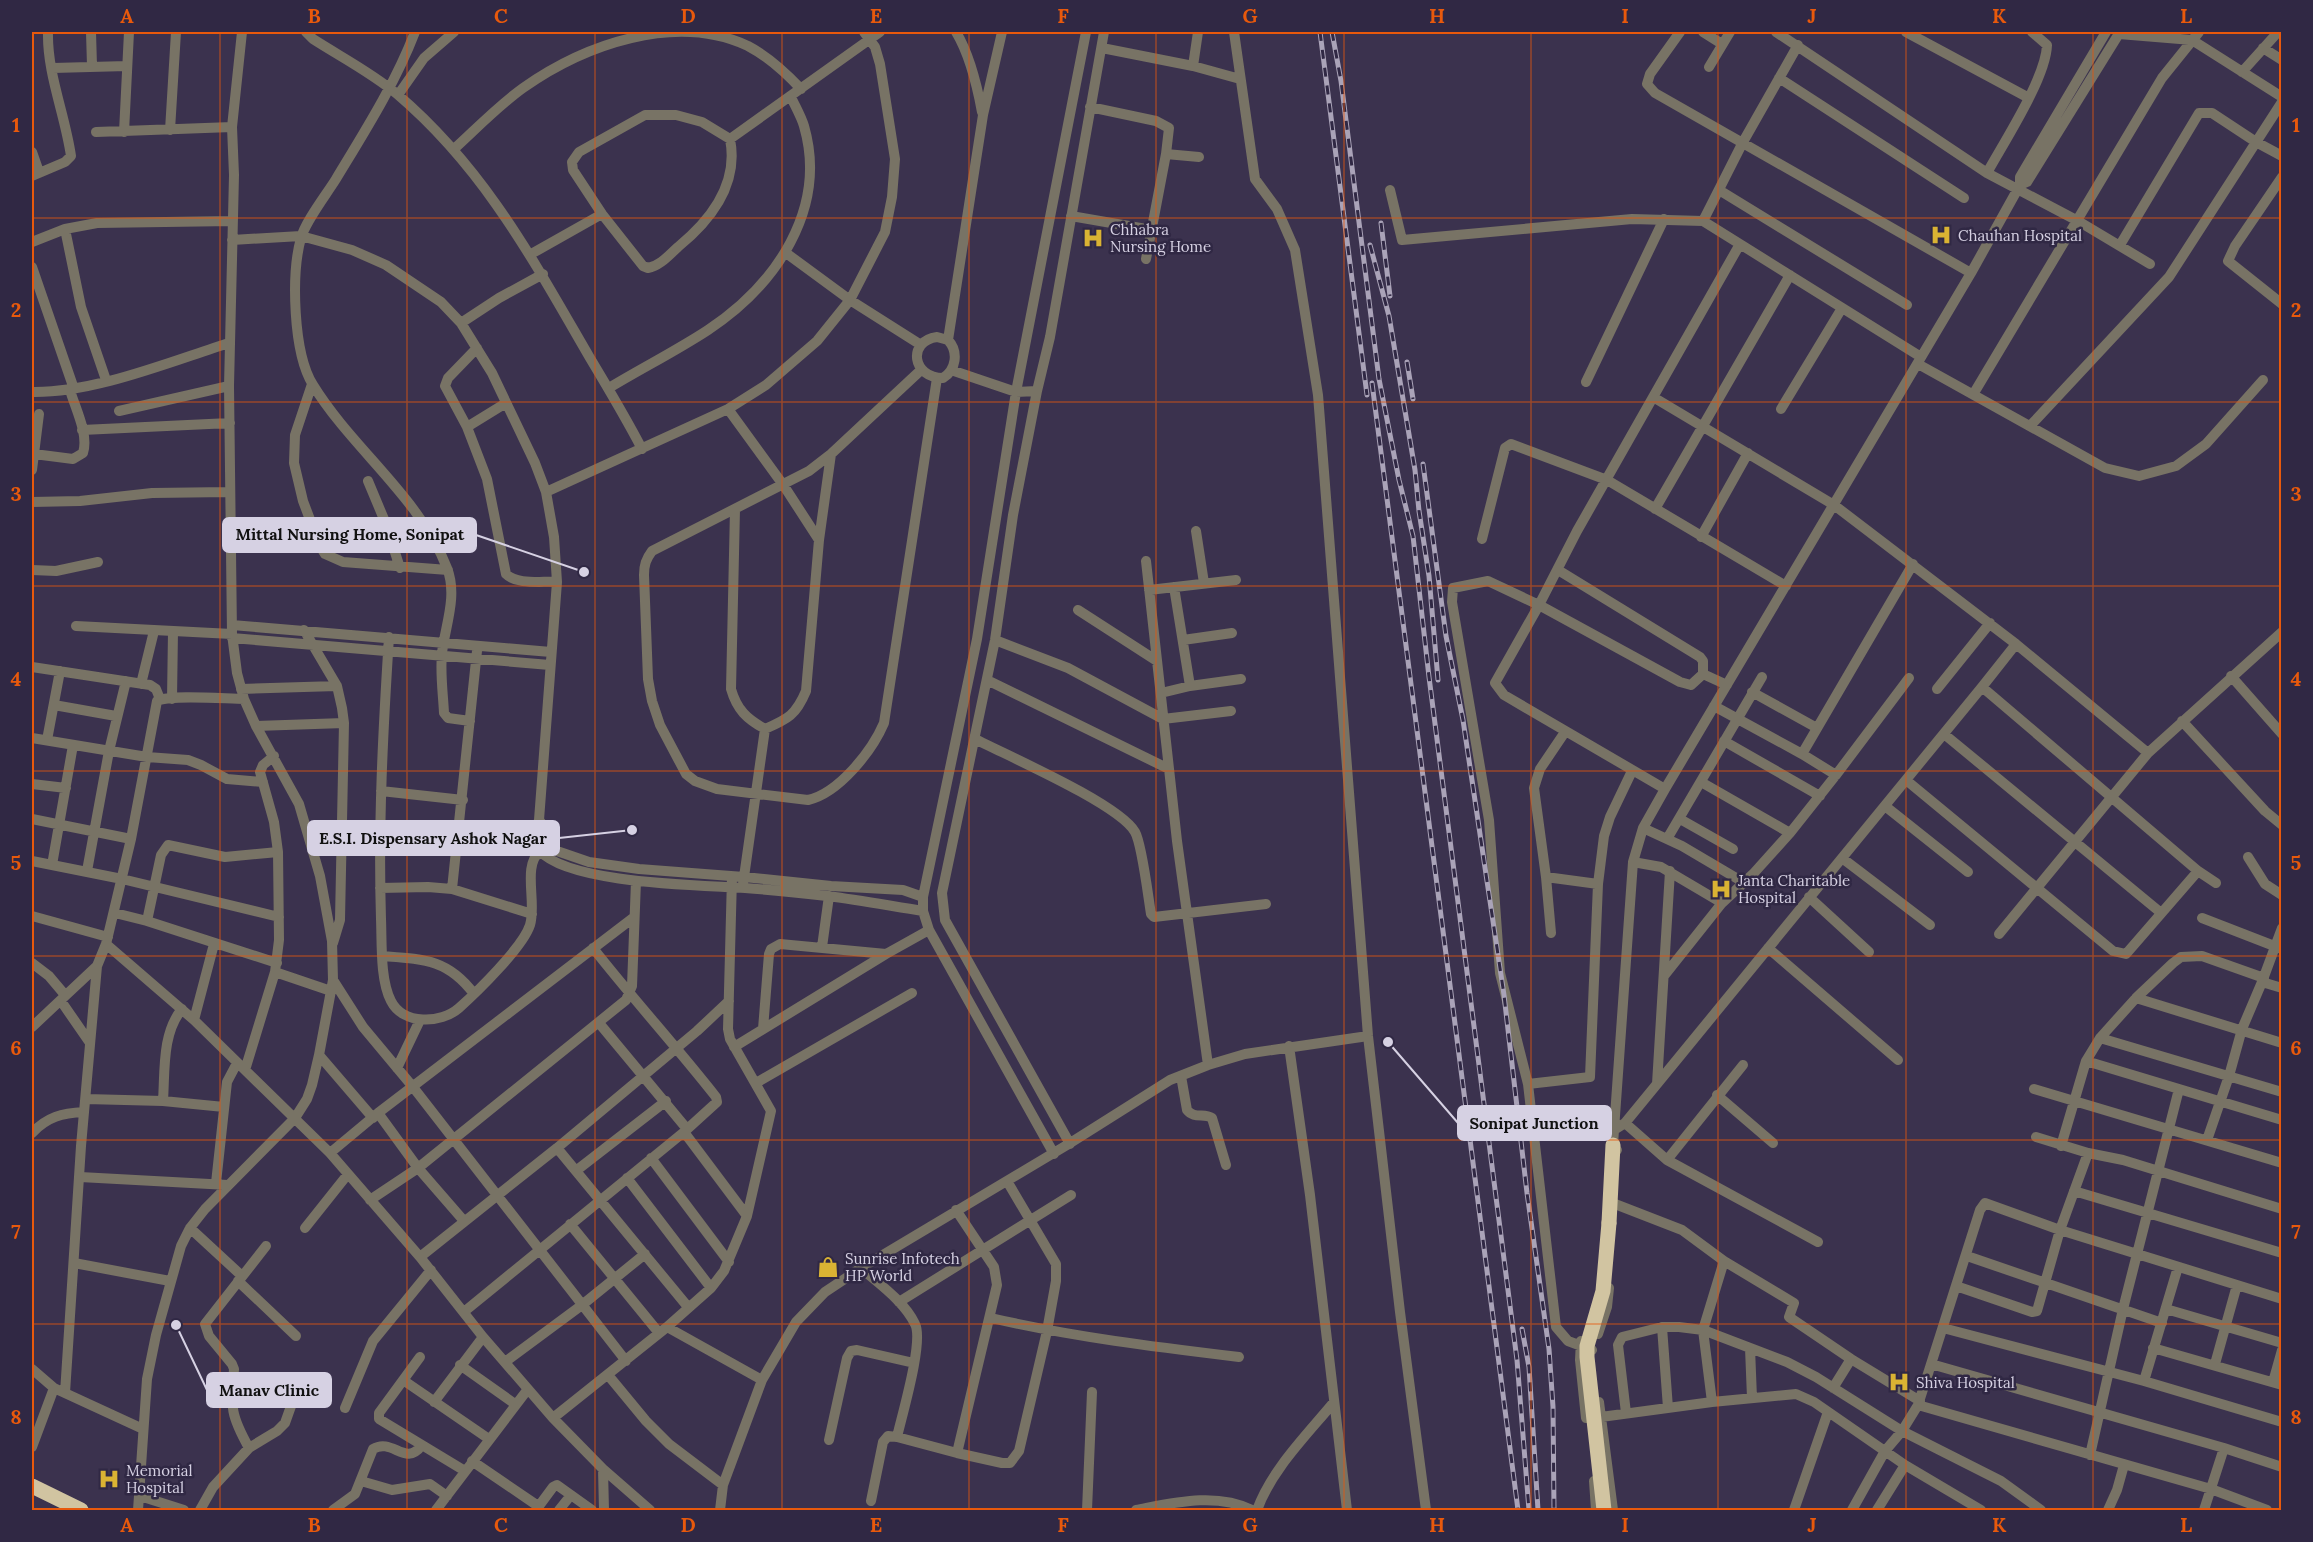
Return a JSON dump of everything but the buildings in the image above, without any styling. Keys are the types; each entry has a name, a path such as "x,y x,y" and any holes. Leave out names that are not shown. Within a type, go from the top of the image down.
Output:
{"highway":[{"path":"1604,1510 1587,1346 1604,1291 1613,1137"},
{"path":"32,1486 77,1510"}],"street":[{"path":"32,152 35,174 65,162 71,156 53,85 53,68 47,53 48,32"},
{"path":"91,32 92,66"},
{"path":"124,132 129,32"},
{"path":"170,130 176,32"},
{"path":"138,1510 147,1379 170,1281 181,1246 190,1228 205,1209 295,1118 312,1086 332,985 332,946 320,876 299,804 256,726 243,694 232,632 229,343 233,221 232,127 242,32"},
{"path":"306,32 313,39 394,92 454,149 481,181 531,254 642,449"},
{"path":"394,92 415,32"},
{"path":"454,32 424,58 394,92 301,236 296,267 295,304 303,355 312,384 390,479 423,524 448,570 451,592 442,655 445,716 470,721"},
{"path":"454,149 522,89 564,62 627,39 671,32 711,35 747,46 776,64 801,89"},
{"path":"730,139 791,97 867,35 880,32"},
{"path":"956,32 962,41 977,87 983,115"},
{"path":"948,340 931,338 921,345 917,357 921,370 937,378 947,375 954,363 955,354 948,340 983,115 1002,32"},
{"path":"1054,1154 929,930 923,911 923,897 977,639 1016,392 1086,32"},
{"path":"1070,1144 945,920 942,893 995,640 1013,515 1050,337 1104,32"},
{"path":"1193,66 1198,32"},
{"path":"1234,32 1255,179 1277,209 1295,250 1318,395 1368,1036 1426,1510"},
{"path":"1680,32 1650,74 1647,84 1655,93 1971,273"},
{"path":"1703,32 1722,44"},
{"path":"1709,67 1730,32"},
{"path":"1776,32 1987,173 2019,187 2150,264"},
{"path":"1906,32 2029,98"},
{"path":"1987,173 2029,98 2047,56 2047,45 2032,32"},
{"path":"1596,1510 1579,1346 1596,1295 1608,1150 1613,1137 1633,862 1643,828 1920,361 2019,187 2020,177 2106,32"},
{"path":"2242,72 2278,32"},
{"path":"2019,187 2027,182 2120,33 2196,36 2242,72 2282,97"},
{"path":"546,492 728,409 766,385 817,341 850,300 885,232 892,197 895,159 880,64 875,46 867,35"},
{"path":"1974,393 2162,78 2196,36"},
{"path":"1703,221 1743,142 1798,45"},
{"path":"1102,48 1193,66 1240,79"},
{"path":"2263,48 2282,60"},
{"path":"53,68 127,66"},
{"path":"1779,78 1964,198"},
{"path":"609,388 709,329 757,288 786,253 802,218 810,191 808,145 804,123 791,97"},
{"path":"2030,426 2169,277 2282,102"},
{"path":"1090,107 1163,124 1169,128 1146,260"},
{"path":"2120,245 2199,113 2212,113 2282,156"},
{"path":"645,115 676,115 702,122 730,139 734,156 721,201 698,230 659,264 648,268 643,266 602,214 573,170 572,162 579,152 617,129 645,115"},
{"path":"96,132 232,127"},
{"path":"1166,154 1199,157"},
{"path":"2282,177 2235,246 2228,261 2282,304"},
{"path":"1390,190 1402,240 1632,219 1703,221 1842,308 1920,361 2030,426 2105,468 2139,476 2176,466 2206,444 2263,380"},
{"path":"1719,190 1907,305"},
{"path":"531,254 602,214"},
{"path":"1071,216 1152,230"},
{"path":"1586,382 1664,219"},
{"path":"32,242 65,229 118,221 233,221"},
{"path":"65,229 86,325 106,380"},
{"path":"232,240 301,236 352,249 386,265 441,302 461,323 492,373 536,464 546,492 554,537 557,582 539,820 535,831 535,841 540,851 577,869 636,881 738,882 903,890 923,897"},
{"path":"1665,789 1504,695 1495,683 1740,244"},
{"path":"786,253 850,300 921,345"},
{"path":"32,267 72,389 86,446 84,453 73,459 34,454"},
{"path":"461,323 499,298 543,274"},
{"path":"1655,509 1790,275"},
{"path":"1781,409 1842,308"},
{"path":"32,392 72,389 229,343"},
{"path":"477,348 448,378 445,386 467,427 487,479 506,573 511,579 557,582"},
{"path":"921,370 831,454 809,471 784,486 652,551 648,556 644,564 644,574 648,679 652,701 660,725 686,774 706,786 808,800 818,798 828,793 862,759 878,737 884,723 937,378"},
{"path":"951,370 1016,392 1037,391"},
{"path":"312,384 295,435 293,456 303,501 325,554 343,562 448,570"},
{"path":"119,411 229,386"},
{"path":"1653,397 1834,505 1990,623 2148,753"},
{"path":"467,427 506,403"},
{"path":"728,409 784,486 819,540"},
{"path":"32,470 39,414"},
{"path":"82,430 230,423"},
{"path":"1482,539 1505,448 1508,445 1514,445 1607,480 1786,586"},
{"path":"1701,537 1748,453"},
{"path":"765,729 790,718 797,710 806,691 819,540 831,454"},
{"path":"368,481 386,524 399,568"},
{"path":"32,502 80,501 152,493 230,492"},
{"path":"735,509 731,689 738,709 747,719 765,729"},
{"path":"1196,531 1204,583"},
{"path":"1146,561 1169,770 1208,1065"},
{"path":"32,570 56,571 98,562"},
{"path":"1802,754 1913,564"},
{"path":"1558,570 1703,661 1703,674 1691,685 1680,682 1539,605 1488,581 1452,588 1452,602 1489,820 1500,973 1528,1084 1556,1327 1568,1341 1593,1350"},
{"path":"1149,590 1236,580"},
{"path":"1174,587 1190,686"},
{"path":"1078,610 1157,661"},
{"path":"1937,689 1990,623"},
{"path":"76,626 154,631 304,630 551,652"},
{"path":"304,630 337,686 344,723 340,920 332,946"},
{"path":"141,684 154,631"},
{"path":"172,699 173,631"},
{"path":"232,632 313,645 477,657 550,665"},
{"path":"2000,934 2148,753 2282,632"},
{"path":"1183,640 1232,633"},
{"path":"389,637 381,791 380,888 382,956 391,1002 399,1011 420,1020 437,1019 457,1010 474,994 525,935 532,914 531,868 534,856 540,851"},
{"path":"995,640 1068,668 1163,719 1231,711"},
{"path":"1613,1137 2016,644"},
{"path":"452,889 478,645"},
{"path":"32,667 153,687 160,699"},
{"path":"47,740 60,671"},
{"path":"1703,674 1726,685"},
{"path":"2231,676 2282,734"},
{"path":"1667,839 1762,677"},
{"path":"1664,976 1722,903 1790,833 1909,678"},
{"path":"1161,693 1190,686 1241,679"},
{"path":"987,680 1169,770"},
{"path":"87,871 116,716 126,681"},
{"path":"160,699 337,686"},
{"path":"1982,687 2198,871 2216,883"},
{"path":"1752,692 1817,728"},
{"path":"65,1393 84,1112 97,966 115,914 147,757 155,705 160,699"},
{"path":"54,705 116,716"},
{"path":"1714,706 1836,775"},
{"path":"2182,721 2265,811 2282,825"},
{"path":"256,726 344,723"},
{"path":"553,1418 626,1361 711,1288 729,1262 747,1216 771,1111 734,1047 728,1029 729,1000 738,882 756,794 765,729"},
{"path":"1551,933 1534,788 1540,769 1565,732"},
{"path":"1944,734 2160,912"},
{"path":"32,738 147,757 188,760 226,779 263,782"},
{"path":"975,739 1092,799 1120,817 1134,830 1151,914 1158,918 1266,904"},
{"path":"1724,741 1820,796"},
{"path":"52,865 73,745"},
{"path":"216,1183 228,1077 241,1066 276,968 279,917 278,852 274,822 261,768 274,756"},
{"path":"1528,1084 1590,1077 1598,884 1604,836 1610,817 1632,771"},
{"path":"1906,780 2113,951 2126,954 2160,912 2198,871"},
{"path":"1701,782 1790,833"},
{"path":"32,784 66,788"},
{"path":"381,791 463,800"},
{"path":"1885,806 1968,872"},
{"path":"32,819 131,839"},
{"path":"1680,819 1733,849"},
{"path":"539,820 545,828 550,843 557,851 589,862 738,882 923,911"},
{"path":"1643,828 1743,882"},
{"path":"147,921 161,855 168,845 225,857 278,852"},
{"path":"2248,856 2265,884 2282,896"},
{"path":"1842,858 1930,925"},
{"path":"32,861 155,886 279,917"},
{"path":"1633,862 1670,871 1722,903"},
{"path":"1657,1084 1670,871"},
{"path":"1546,877 1598,884"},
{"path":"370,1200 418,1168 454,1140 626,1000 632,986 636,881"},
{"path":"380,888 452,889 532,914"},
{"path":"822,947 829,896"},
{"path":"1809,897 1869,952"},
{"path":"115,914 147,921 276,968 332,985 626,1361"},
{"path":"32,916 107,941 182,1008 330,1153 431,1270 483,1337 553,1418 603,1469 650,1510"},
{"path":"330,1153 375,1115 633,918"},
{"path":"2202,918 2278,948"},
{"path":"2207,1140 2242,1029 2278,948 2282,928"},
{"path":"734,1047 929,930"},
{"path":"194,1020 214,944"},
{"path":"763,1029 771,949 780,944 886,954"},
{"path":"465,1311 686,1131 714,1106 717,1100 677,1047 593,948"},
{"path":"1768,948 1898,1060"},
{"path":"382,956 438,963 464,981 474,994"},
{"path":"2061,1146 2086,1061 2100,1038 2136,998 2181,957 2202,956 2282,988"},
{"path":"32,963 49,976 90,1043"},
{"path":"32,1027 97,966"},
{"path":"756,1083 912,993"},
{"path":"2136,998 2282,1043"},
{"path":"420,1257 557,1148 729,1000"},
{"path":"163,1101 169,1031 173,1019 182,1008"},
{"path":"397,1068 420,1020"},
{"path":"599,1023 666,1101 747,1216"},
{"path":"720,1510 723,1485 762,1380 796,1322 825,1292 956,1210 1054,1154 1170,1080 1245,1054 1368,1036"},
{"path":"2100,1038 2282,1092"},
{"path":"1289,1046 1310,1195 1347,1510"},
{"path":"319,1055 375,1115 464,1221"},
{"path":"2086,1061 2282,1120"},
{"path":"1667,1160 1743,1065"},
{"path":"1181,1076 1187,1110 1194,1115 1212,1118 1226,1165"},
{"path":"2034,1089 2282,1164"},
{"path":"2090,1455 2136,1254 2179,1089"},
{"path":"1717,1095 1773,1143"},
{"path":"86,1099 163,1101 224,1107"},
{"path":"577,1170 666,1101"},
{"path":"32,1133 50,1118 64,1113 84,1112"},
{"path":"1624,1123 1667,1160 1818,1242"},
{"path":"1613,1137 1617,1150 1609,1296 1593,1350 1613,1510"},
{"path":"2036,1137 2061,1146 2109,1156 2282,1209"},
{"path":"557,1148 688,1307"},
{"path":"1956,1286 2035,1312 2038,1309 2060,1230 2088,1153"},
{"path":"651,1158 729,1262"},
{"path":"305,1228 348,1174"},
{"path":"80,1177 228,1185"},
{"path":"627,1178 711,1288"},
{"path":"872,1501 883,1442 888,1436 1002,1463 1010,1463 1019,1451 1047,1331 1056,1281 1056,1264 1008,1181"},
{"path":"2074,1191 2282,1252"},
{"path":"899,1302 1071,1196"},
{"path":"1852,1510 1885,1451 1902,1431 1919,1403 1980,1210 1985,1203 2060,1230 2282,1299"},
{"path":"1615,1204 1682,1230 1724,1261 1794,1303 1789,1317 1919,1403 2211,1489 2268,1510"},
{"path":"956,1210 985,1250 997,1278 991,1318 957,1453"},
{"path":"570,1224 614,1278 663,1330 762,1380"},
{"path":"190,1228 296,1336"},
{"path":"249,1448 232,1414 232,1364 205,1329 207,1319 266,1246"},
{"path":"505,1362 582,1305 645,1254"},
{"path":"1966,1256 2162,1323"},
{"path":"1712,1402 1703,1330 1724,1261"},
{"path":"74,1263 170,1281"},
{"path":"2144,1381 2178,1267"},
{"path":"861,1268 899,1302 915,1322 918,1330 914,1363 897,1437"},
{"path":"345,1408 373,1341 431,1270"},
{"path":"2215,1364 2237,1285"},
{"path":"2166,1309 2282,1343"},
{"path":"991,1318 1103,1341 1239,1357"},
{"path":"1662,1327 1668,1407"},
{"path":"1626,1413 1619,1340 1625,1335 1662,1327 1703,1330 1787,1362 1902,1431 2001,1481 2041,1510"},
{"path":"1943,1328 2144,1381 2282,1422"},
{"path":"434,1402 483,1337"},
{"path":"1750,1348 1752,1398"},
{"path":"2153,1348 2215,1364 2277,1384 2282,1350"},
{"path":"829,1440 847,1358 851,1352 857,1350 914,1363"},
{"path":"420,1357 380,1413 379,1419 465,1471"},
{"path":"1833,1388 1851,1359"},
{"path":"1931,1364 2224,1448 2282,1467"},
{"path":"460,1365 515,1404"},
{"path":"32,1369 54,1388 143,1429"},
{"path":"608,1375 646,1421 669,1444 687,1460 723,1485"},
{"path":"403,1380 489,1439"},
{"path":"32,1447 54,1388"},
{"path":"436,1510 528,1389"},
{"path":"1087,1510 1092,1392"},
{"path":"1601,1417 1668,1407 1796,1394 1807,1397 1905,1465 1981,1510"},
{"path":"200,1510 213,1487 249,1448 285,1424 296,1395"},
{"path":"1257,1510 1264,1492 1276,1474 1334,1402"},
{"path":"1794,1510 1828,1412"},
{"path":"333,1510 355,1494 370,1453 377,1447 389,1447 409,1455 417,1453 422,1445"},
{"path":"2204,1510 2224,1448"},
{"path":"472,1461 537,1508 555,1485 560,1486 592,1510"},
{"path":"2108,1510 2124,1464"},
{"path":"1877,1510 1905,1465"},
{"path":"603,1469 604,1510"},
{"path":"361,1481 392,1490 430,1484 447,1496"},
{"path":"559,1510 571,1495"},
{"path":"140,1496 184,1510"},
{"path":"1136,1510 1207,1500 1235,1504 1252,1510"}],"railway":[{"path":"1320,32 1367,395"},
{"path":"1332,32 1341,81 1379,379 1399,480 1413,536 1517,1360 1529,1510"},
{"path":"1381,223 1390,296"},
{"path":"1370,245 1389,316 1415,470 1429,576 1438,680"},
{"path":"1407,362 1413,399"},
{"path":"1372,383 1518,1510"},
{"path":"1423,464 1446,636 1463,720 1504,995 1527,1193 1549,1349 1553,1407 1554,1510"},
{"path":"1522,1329 1529,1367 1538,1510"}],"place":[{"name":"Chauhan Hospital","path":"1941,235"},
{"name":"Chhabra Nursing Home","path":"1093,238"},
{"name":"Mittal Nursing Home, Sonipat","path":"584,572"},
{"name":"E.S.I. Dispensary Ashok Nagar","path":"632,830"},
{"name":"Janta Charitable Hospital","path":"1721,889"},
{"name":"Sonipat Junction","path":"1388,1042"},
{"name":"Sunrise Infotech HP World","path":"828,1267"},
{"name":"Manav Clinic","path":"176,1325"},
{"name":"Shiva Hospital","path":"1899,1382"},
{"name":"Memorial Hospital","path":"109,1479"}]}
